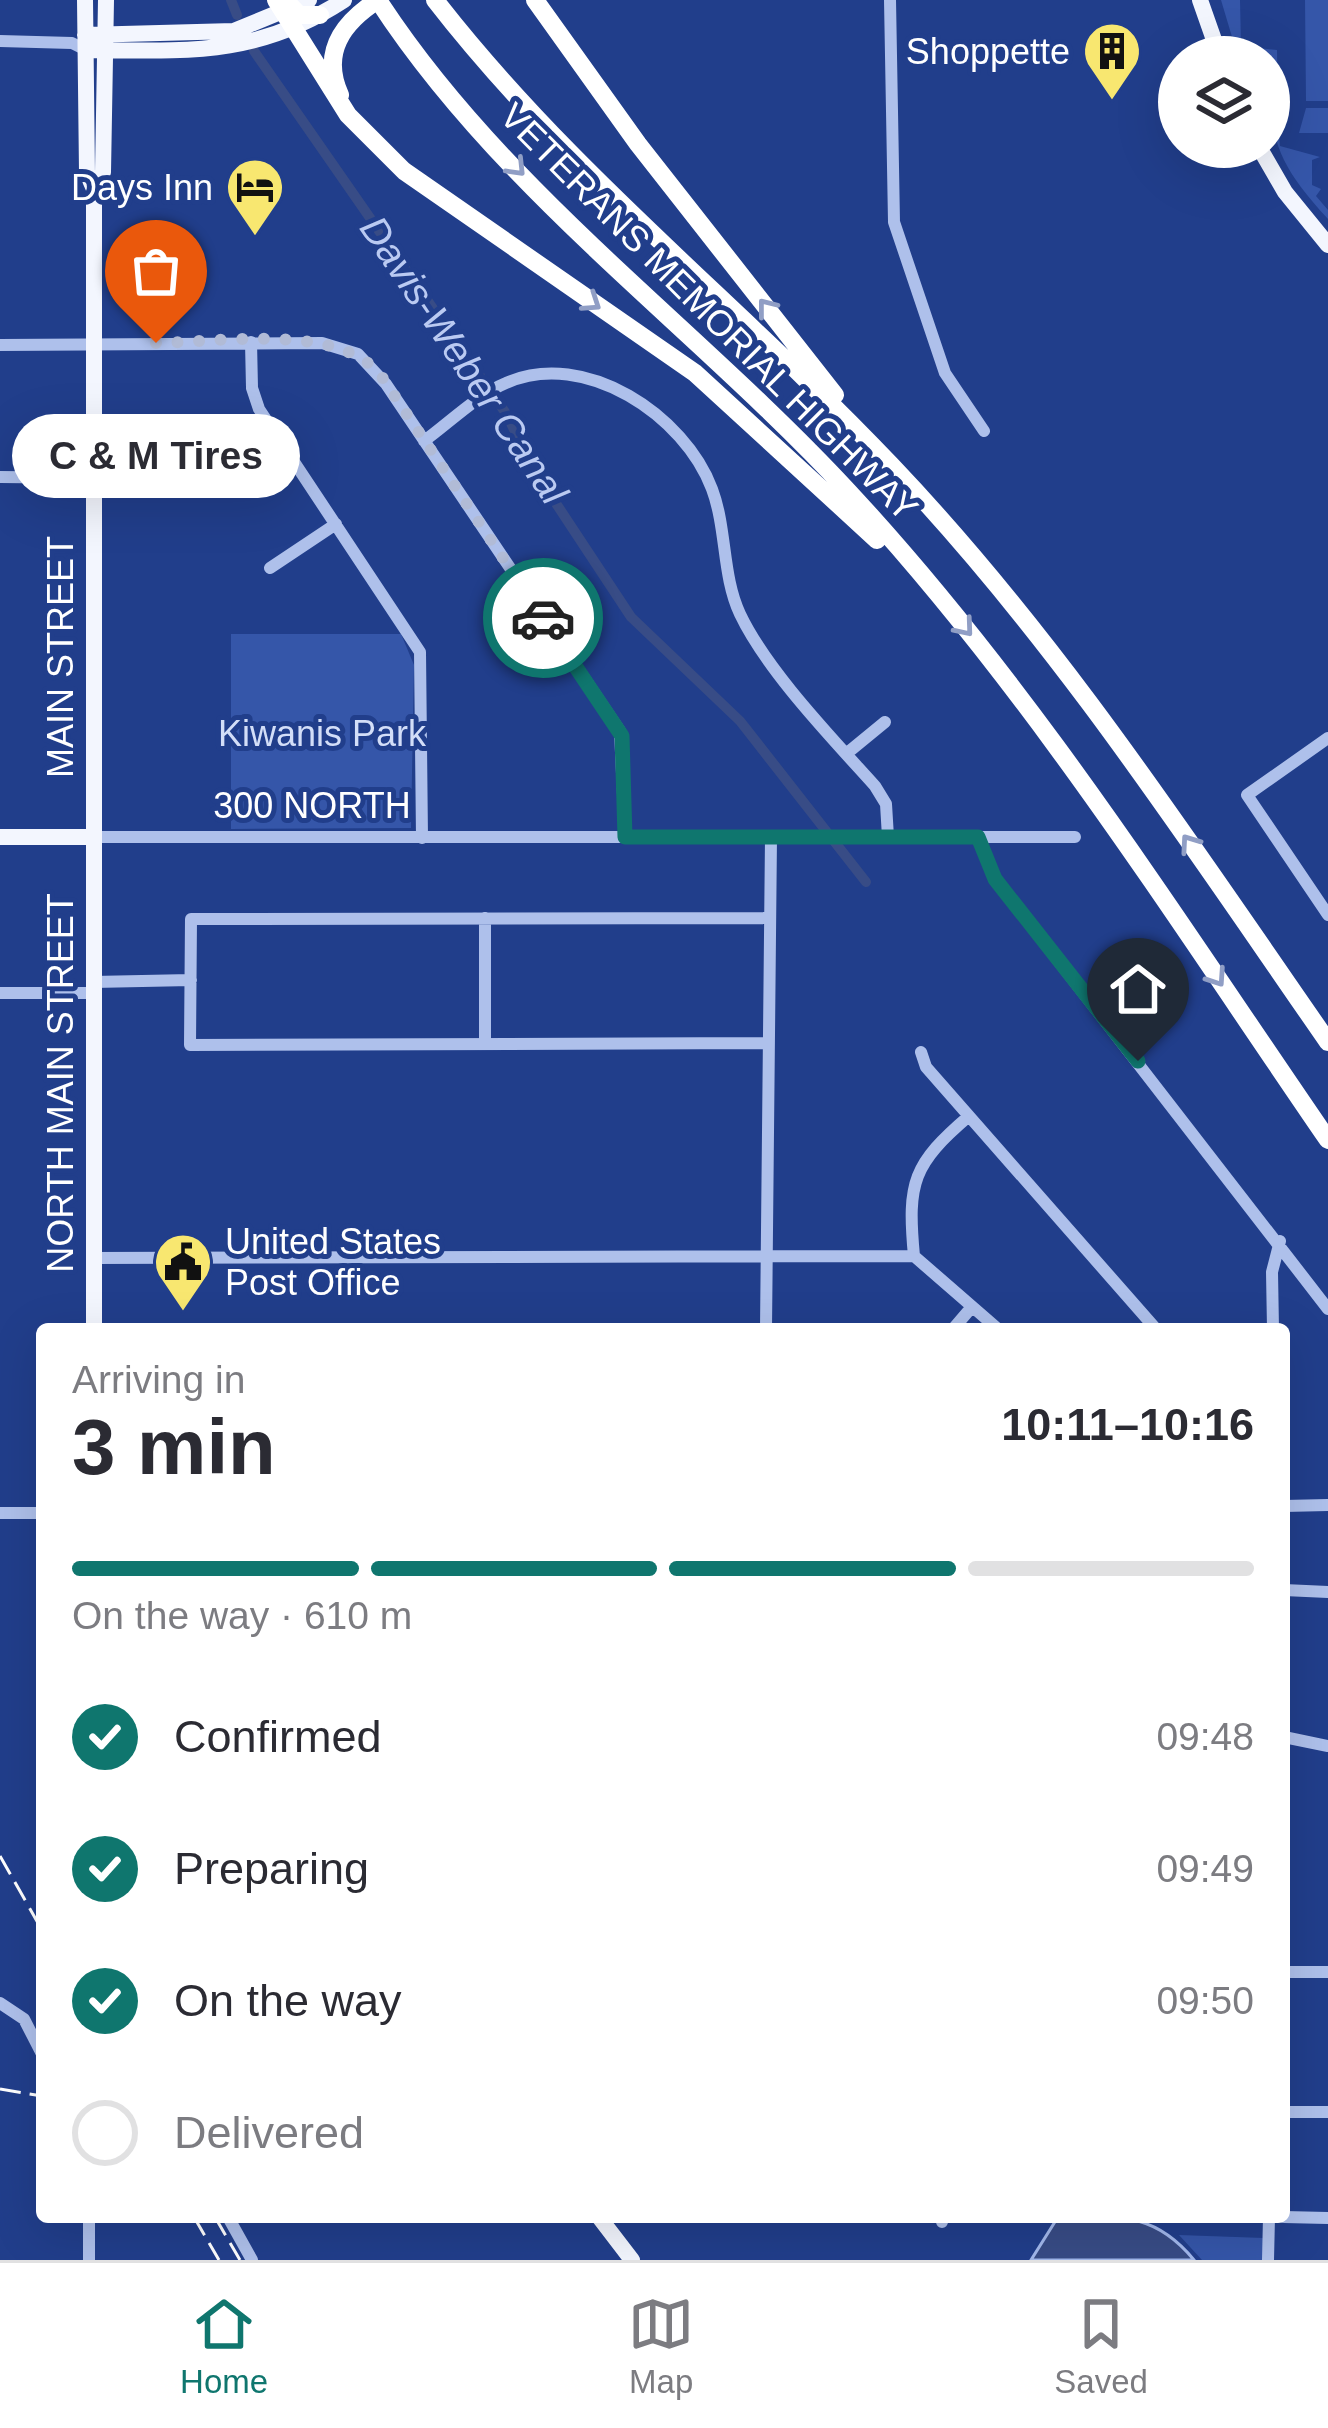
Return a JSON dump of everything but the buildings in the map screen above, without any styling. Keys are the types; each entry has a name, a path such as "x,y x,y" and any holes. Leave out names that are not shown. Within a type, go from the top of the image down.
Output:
{"highway":[{"name":"VETERANS MEMORIAL HIGHWAY","path":"435,0 544,130 891,464 1023,618 1328,1042"},
{"path":"535,0 638,144 891,464"},
{"path":"366,133 337,89 333,61 348,22 381,5"},
{"name":"VETERANS MEMORIAL HIGHWAY","path":"381,5 499,150 849,491 938,596 1120,837 1328,1140"},
{"path":"291,11 329,90 366,133 429,192 695,373 938,596"}],"main road":[{"name":"MAIN STREET","path":"85,0 91,42 87,173 94,189 93,837"},
{"name":"MAIN STREET","path":"91,42 106,0"},
{"path":"91,42 214,50 291,11 344,0"},
{"path":"1198,5 1211,36"},
{"path":"1271,168 1328,245"},
{"name":"300 NORTH","path":"0,837 93,837"},
{"name":"NORTH MAIN STREET","path":"93,837 94,1323"},
{"path":"604,2223 632,2260"}],"street":[{"path":"890,0 894,222 945,373 984,431"},
{"path":"0,41 91,42"},
{"path":"251,342 256,404 420,652 422,838"},
{"path":"0,345 251,342 346,348 380,374 620,731 625,837"},
{"path":"424,440 500,386 536,376 599,384 652,410 671,428 711,485 739,612 886,803 888,837"},
{"path":"0,477 94,478"},
{"path":"270,568 336,524"},
{"path":"846,754 885,722"},
{"path":"1328,738 1247,795 1328,914"},
{"name":"300 NORTH","path":"93,837 1075,837"},
{"path":"766,1323 771,837"},
{"path":"978,837 995,879 1280,1240 1328,1309"},
{"path":"485,918 485,1044"},
{"path":"769,1043 190,1046 190,980 191,919 770,918"},
{"path":"0,993 190,980"},
{"path":"921,1052 926,1066 1151,1323"},
{"path":"969,1116 929,1150 914,1175 910,1213 914,1256 990,1323"},
{"path":"1273,1323 1272,1272 1280,1240"},
{"path":"92,1258 914,1256"},
{"path":"958,1323 970,1308"},
{"path":"1290,1506 1328,1505"},
{"path":"0,1513 36,1513"},
{"path":"1290,1590 1328,1592"},
{"path":"1290,1738 1328,1746"},
{"path":"1290,1972 1328,1972"},
{"path":"0,2003 25,2019 36,2042"},
{"path":"1290,2112 1328,2112"},
{"path":"1290,2217 1328,2218"},
{"path":"89,2223 89,2260"},
{"path":"231,2223 252,2260"},
{"path":"1268,2260 1269,2223"}],"green space":[{"path":"1221,0 1240,0 1241,36 1232,36"},
{"path":"1305,0 1328,0 1328,101 1306,101"},
{"path":"1306,108 1328,108 1328,133 1299,133"},
{"path":"1290,149 1320,157 1312,160 1312,185 1321,189 1316,196 1328,210 1328,219 1289,168"},
{"name":"Kiwanis Park","path":"231,634 401,634 414,665 411,828 231,829"},
{"path":"1179,2235 1264,2238 1264,2260 1202,2260"}],"shaded area":[{"path":"1054,2223 1144,2223 1164,2232 1194,2260 1031,2260"}],"waterway":[{"name":"Davis-Weber Canal","path":"231,0 237,15"},
{"name":"Davis-Weber Canal","path":"254,51 507,415 532,467 631,617 740,721 866,882"}],"railway":[{"path":"0,1856 36,1919"},
{"path":"0,2089 36,2095"},
{"path":"197,2223 219,2260"},
{"path":"218,2223 240,2260"}],"way so far":[{"path":"156,343 322,343 358,354 380,374 543,618"}],"place":[{"name":"Shoppette","path":"1112,102"},
{"name":"Days Inn","path":"255,238"},
{"name":"C & M Tires","path":"156,343"},
{"name":"United States Post Office","path":"183,1313"}],"route":[{"path":"543,618 622,736 625,837 978,837 995,879 1138,1061"}]}
